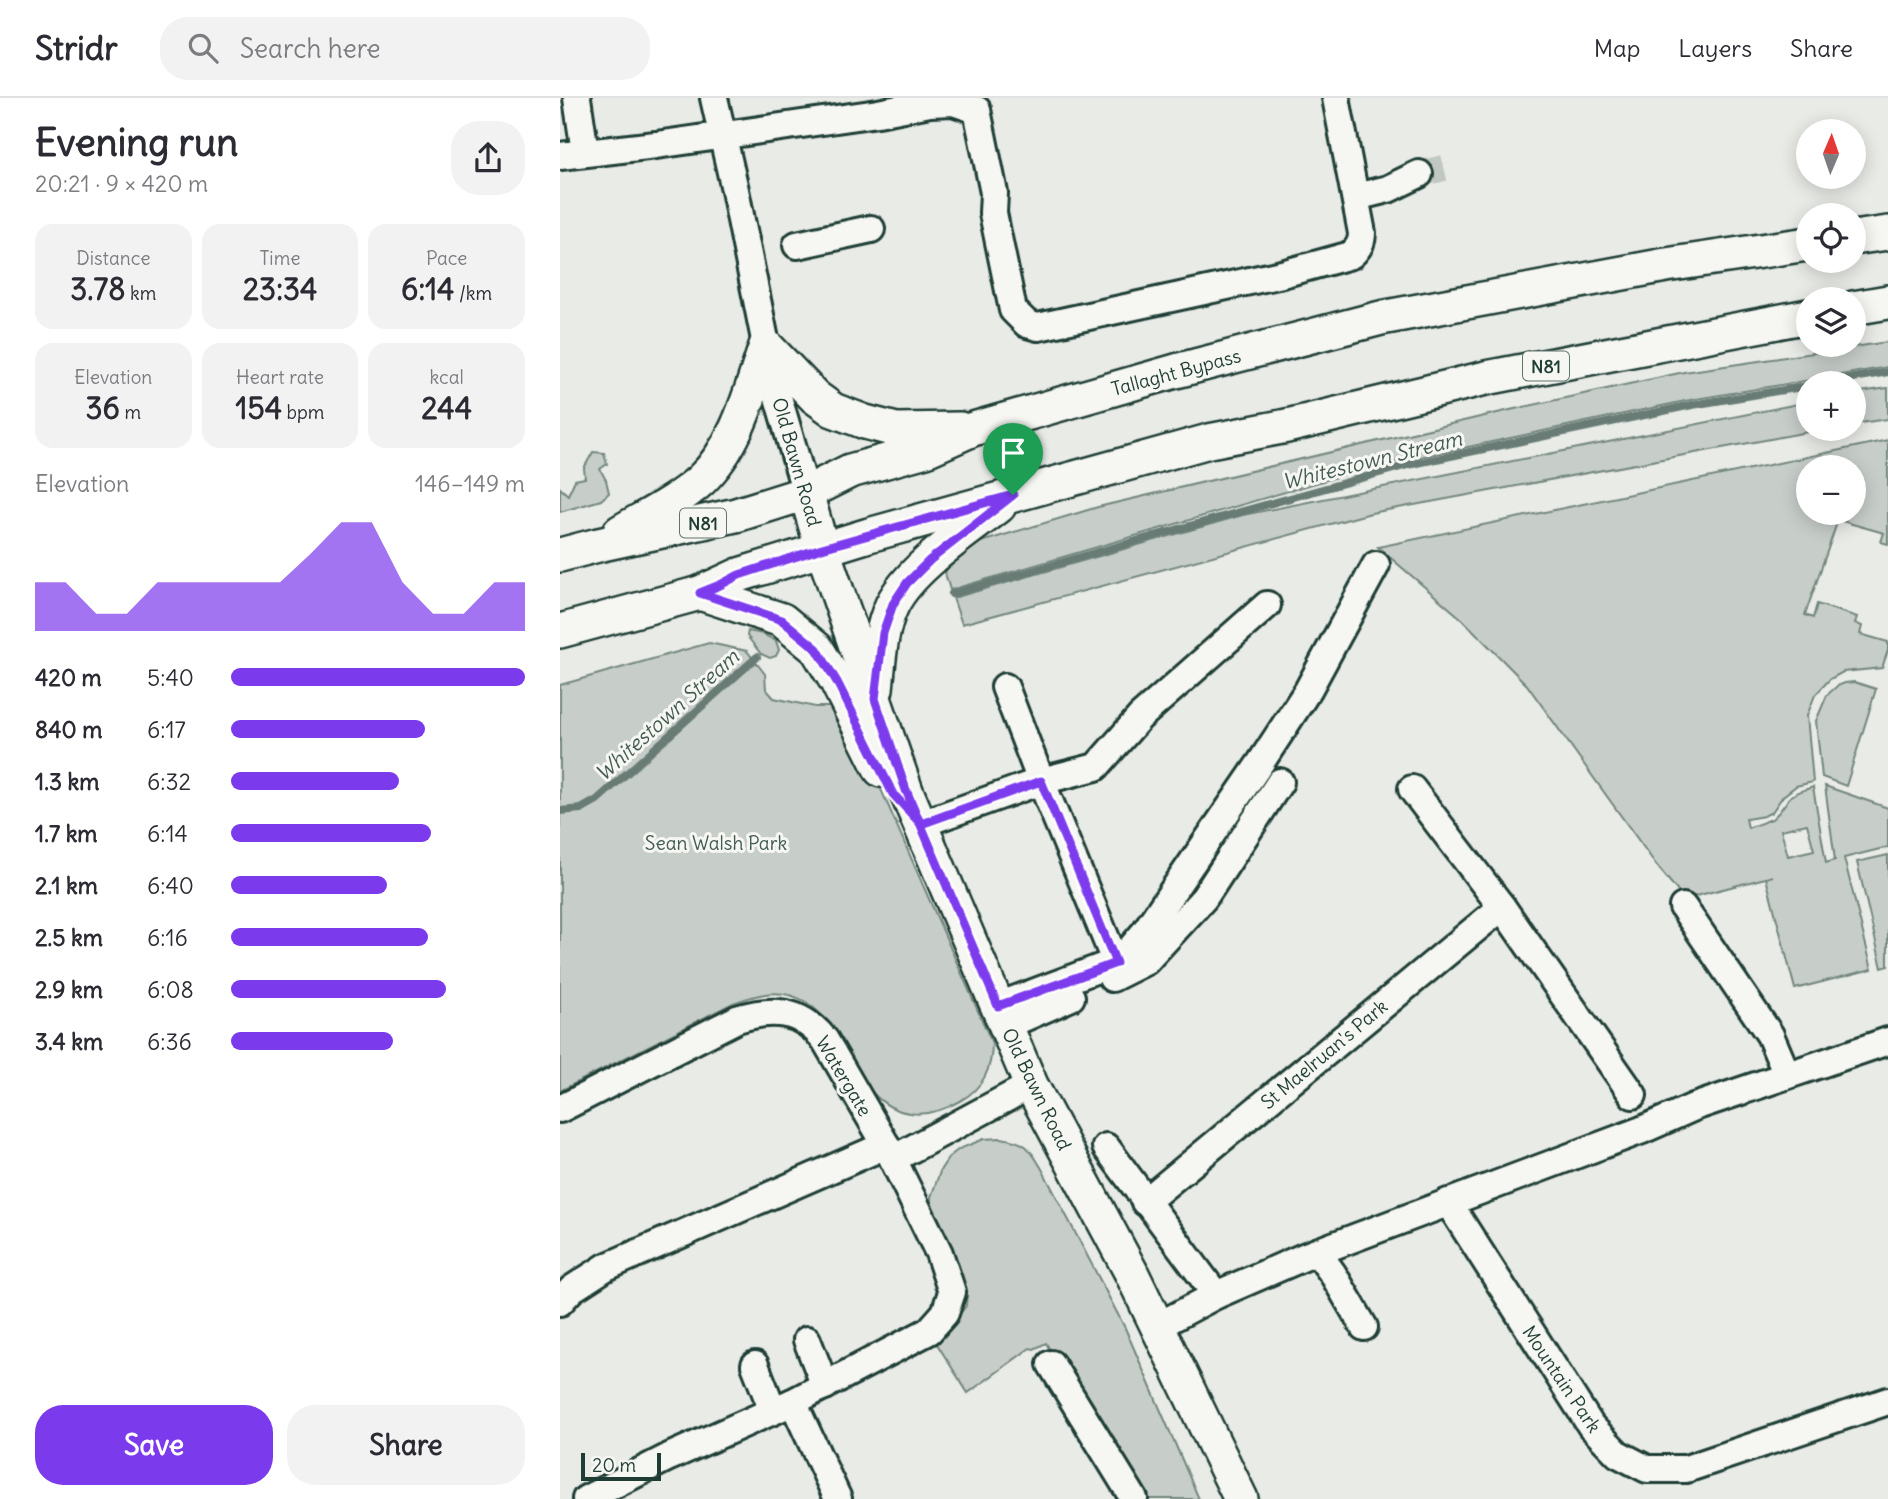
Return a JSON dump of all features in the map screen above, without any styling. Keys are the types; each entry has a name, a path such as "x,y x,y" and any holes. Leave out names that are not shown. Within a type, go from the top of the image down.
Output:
{"main road":[{"path":"1866,236 1888,233"},
{"name":"Tallaght Bypass","path":"560,555 719,520 806,493 850,471 926,450 973,429 1176,371 1381,318 1666,265 1796,246"},
{"path":"1866,306 1888,302"},
{"name":"N81","path":"560,631 700,593 739,575 822,548 1209,441 1287,426 1486,378 1796,318"},
{"path":"598,545 683,494 717,463 730,444 766,346 815,397 833,410 896,430 973,429"},
{"name":"Old Bawn Road","path":"806,493 822,548 906,790 1031,1085 1131,1272 1241,1499"},
{"path":"875,699 883,633 893,604 907,583 930,560 1013,495"},
{"path":"700,593 782,620 817,649 837,682 893,794 921,824"}],"street":[{"path":"573,154 577,98"},
{"name":"Old Bawn Road","path":"714,98 773,380 806,493"},
{"path":"573,154 722,135 877,105 943,102 984,104 994,193 993,213 1013,310 1027,324 1038,327 1241,284 1351,254 1362,240 1336,98"},
{"path":"560,129 573,154"},
{"path":"1356,197 1388,188 1419,174"},
{"path":"797,245 871,229"},
{"path":"1002,1016 1116,963 1144,933 1308,690 1376,565"},
{"path":"921,824 1041,781 1096,767 1140,717 1268,605"},
{"path":"1005,687 1116,963"},
{"path":"1002,1016 1093,988 1146,961 1205,898 1280,782"},
{"path":"1412,789 1502,907 1633,1095"},
{"name":"St Maelruan's Park","path":"1145,1202 1502,907"},
{"path":"1683,907 1770,1035 1787,1075"},
{"name":"Watergate","path":"560,1109 737,1019 755,1013 771,1012 803,1020 817,1030 832,1052 889,1152 939,1253 952,1292 946,1313 929,1331 783,1407 669,1457 586,1499"},
{"path":"1158,1326 1216,1295 1317,1252 1642,1130 1694,1107 1888,1041"},
{"path":"560,1301 572,1289 606,1267 889,1152 1031,1085"},
{"path":"1106,1147 1216,1295"},
{"name":"Mountain Park","path":"1448,1202 1591,1426 1618,1454 1647,1469 1686,1469 1888,1401"},
{"path":"1317,1252 1364,1327"},
{"path":"807,1340 825,1386"},
{"path":"1051,1364 1133,1499"},
{"path":"755,1365 838,1499"}],"green space":[{"path":"1888,342 1888,367 1864,371 1796,371 1796,382 1690,400 1364,469 950,590 945,573 952,560 981,542 1098,507 1684,372 1796,356 1866,357 1866,345"},
{"path":"1888,388 1888,419 1866,422 1866,391"},
{"path":"1796,404 1796,434 1371,513 962,624 953,598 1243,515"},
{"path":"1888,440 1888,544 1881,542 1884,533 1856,525 1866,525 1866,455 1817,455"},
{"path":"593,452 604,453 607,464 600,469 609,493 601,500 560,512 560,488 568,495 575,480 585,478 584,468"},
{"path":"1796,459 1796,525 1836,525 1805,615 1813,618 1817,604 1857,617 1855,623 1862,626 1860,634 1888,642 1888,650 1882,668 1843,672 1830,679 1815,695 1807,716 1813,782 1796,786 1783,796 1772,812 1746,819 1748,828 1772,819 1790,797 1813,787 1826,863 1835,860 1825,786 1888,808 1888,847 1844,858 1872,969 1795,989 1766,878 1773,876 1684,899 1657,866 1527,685 1462,619 1378,547","holes":["1807,824 1814,850 1788,856 1781,830"]},
{"path":"748,631 763,634 776,641 779,650 776,656 770,658 761,654 747,636"},
{"name":"Sean Walsh Park","path":"709,643 747,651 765,674 766,689 774,698 815,707 845,707 992,1043 985,1077 975,1090 960,1101 924,1113 901,1111 890,1106 867,1086 840,1039 822,1015 797,997 779,993 733,1003 560,1091 560,685"},
{"path":"1854,682 1876,689 1846,786 1822,777 1816,721 1827,695 1837,686"},
{"path":"1888,855 1888,966 1882,968 1857,862"},
{"path":"984,1139 1017,1141 1026,1147 1042,1169 1125,1328 1199,1499 1136,1499 1046,1343 1034,1349 1030,1348 968,1393 937,1344 966,1306 967,1293 936,1222 931,1208 931,1197 941,1169 949,1157 959,1149"}],"waterway":[{"name":"Whitestown Stream","path":"1866,376 1888,372"},
{"name":"Whitestown Stream","path":"952,594 1408,465 1692,405 1796,388"},
{"name":"Whitestown Stream","path":"560,811 581,809 597,800 757,657"}],"tunnel":[{"path":"1419,174 1456,165"}],"route":[{"path":"1013,495 822,548 739,575 700,593 782,620 817,649 837,682 893,794 921,824 1041,781 1116,963 998,1006 921,824 906,790 875,699 883,633 893,604 907,583 930,560 1013,495"}]}
